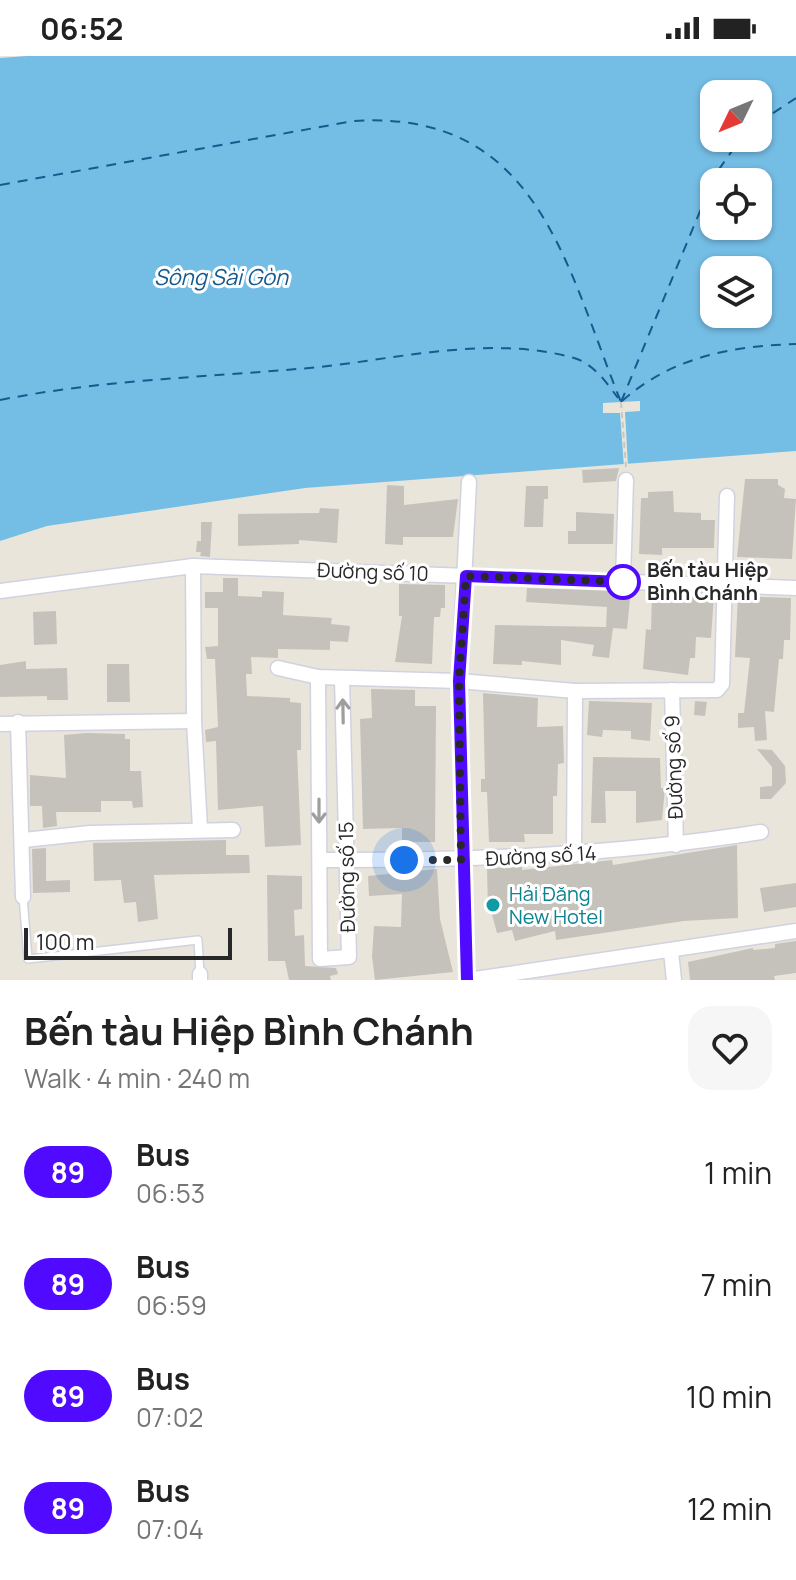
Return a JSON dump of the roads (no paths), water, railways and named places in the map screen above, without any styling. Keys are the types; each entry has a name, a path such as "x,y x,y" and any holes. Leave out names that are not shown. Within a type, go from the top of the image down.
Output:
{"street":[{"path":"623,582 626,480"},
{"path":"469,482 459,681 461,860 468,980 551,974 796,931"},
{"name":"Đường số 9","path":"676,845 672,690 717,690 722,684 727,496"},
{"path":"193,566 194,721 200,828"},
{"name":"Đường số 10","path":"0,591 193,566 795,588"},
{"path":"278,668 318,677 459,681 575,691 672,690"},
{"name":"Đường số 15","path":"318,677 320,959 349,957 342,678"},
{"path":"574,855 575,691"},
{"path":"0,724 194,721"},
{"path":"18,722 24,840 23,897"},
{"path":"319,774 345,776"},
{"path":"24,840 200,828 233,830"},
{"name":"Đường số 14","path":"320,860 461,860 574,855 676,845 761,832"},
{"path":"671,952 674,980"}],"lane":[{"path":"23,897 28,959 198,940 200,977"}],"water":[{"name":"Sông Sài Gòn","path":"796,56 796,451 305,488 47,526 0,541 0,58"}],"place":[{"name":"Bến tàu Hiệp Bình Chánh","path":"623,582"},
{"name":"Hải Đăng New Hotel","path":"493,905"}]}
